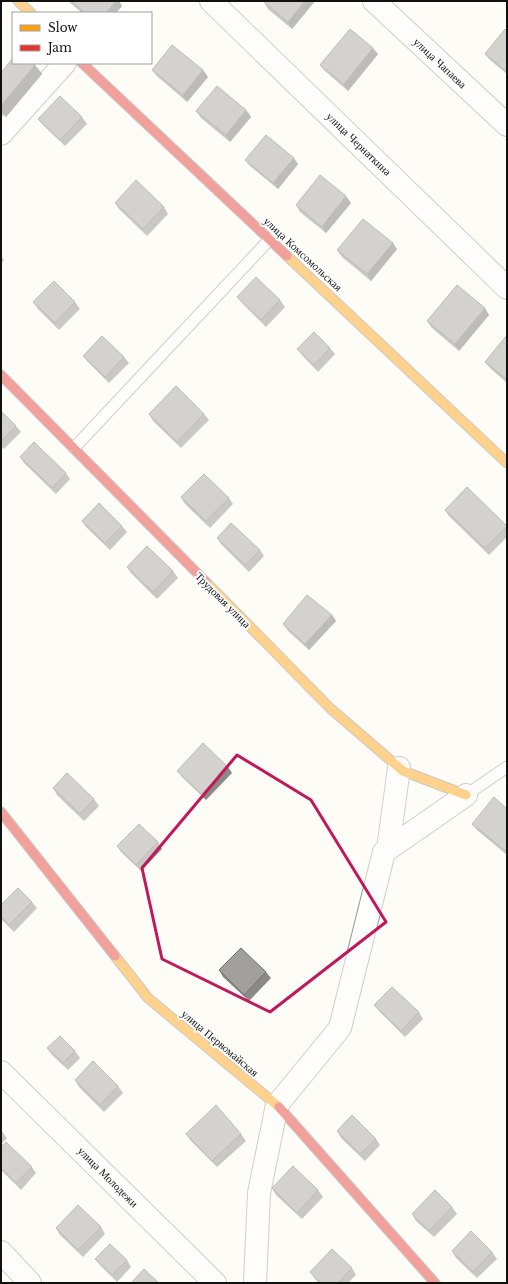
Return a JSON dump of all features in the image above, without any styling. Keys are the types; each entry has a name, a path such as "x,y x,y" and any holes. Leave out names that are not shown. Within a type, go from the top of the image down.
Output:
{"street":[{"path":"18,1 29,11"},
{"name":"улица Чернаткина","path":"211,1 507,288"},
{"name":"улица Чапаева","path":"374,1 507,125"},
{"path":"1,134 64,64"},
{"name":"улица Комсомольская","path":"83,64 507,463"},
{"name":"Трудовая улица","path":"1,375 331,709 403,772 466,795"},
{"path":"388,849 399,768"},
{"path":"255,1283 259,1193 277,1106 340,1028 384,852 466,795"},
{"name":"улица Первомайская","path":"1,812 148,998 277,1106 435,1283"},
{"name":"улица Молодежи","path":"1,1072 215,1283"},
{"path":"1,1252 30,1283"}],"lane":[{"path":"29,11 36,1"},
{"path":"74,448 270,239"},
{"path":"466,795 507,767"}],"highlighted area":[{"path":"237,755 311,800 386,922 270,1012 162,959 142,868"}],"building":[{"path":"71,1 116,1 107,12 84,12"},
{"path":"305,1 288,22 264,2"},
{"path":"350,29 373,48 344,84 320,65"},
{"path":"505,29 507,31 507,72 485,54"},
{"path":"172,45 203,70 183,95 152,70"},
{"path":"12,59 12,64 35,65 1,106 1,73"},
{"path":"217,86 246,110 226,135 196,111"},
{"path":"60,96 82,117 60,140 38,119"},
{"path":"266,135 294,158 273,183 245,160"},
{"path":"320,175 346,196 322,227 296,205"},
{"path":"136,180 164,207 143,229 115,203"},
{"path":"363,219 393,243 367,274 337,250"},
{"path":"256,277 280,300 261,320 237,297"},
{"path":"54,281 75,302 55,323 33,302"},
{"path":"457,285 485,308 455,344 427,321"},
{"path":"314,332 330,348 314,365 297,349"},
{"path":"507,335 507,380 485,362"},
{"path":"102,336 124,357 105,377 83,356"},
{"path":"176,386 204,414 177,442 149,414"},
{"path":"1,411 16,426 1,441"},
{"path":"34,442 66,473 52,488 20,457"},
{"path":"204,474 229,498 206,521 181,497"},
{"path":"467,487 507,526 485,548 445,510"},
{"path":"99,503 122,526 105,543 82,521"},
{"path":"231,523 260,550 245,565 217,538"},
{"path":"147,546 173,571 153,592 127,567"},
{"path":"307,595 332,615 305,644 283,624"},
{"path":"203,743 228,767 201,794 177,771"},
{"path":"67,773 94,799 80,814 53,788"},
{"path":"494,797 507,809 507,852 472,824"},
{"path":"139,824 158,842 136,865 117,846"},
{"path":"18,888 32,902 9,925 1,917 1,905"},
{"path":"241,948 266,972 244,995 219,970"},
{"path":"392,987 419,1012 401,1031 374,1005"},
{"path":"60,1036 75,1051 63,1063 47,1048"},
{"path":"93,1061 118,1086 100,1105 75,1080"},
{"path":"216,1105 241,1134 212,1161 186,1134"},
{"path":"352,1115 376,1139 360,1154 337,1131"},
{"path":"6,1142 32,1167 16,1183 1,1168 1,1147"},
{"path":"293,1166 318,1190 297,1213 272,1188"},
{"path":"435,1190 452,1207 429,1231 412,1214"},
{"path":"78,1205 101,1227 78,1250 56,1228"},
{"path":"471,1231 492,1252 473,1272 452,1251"},
{"path":"110,1244 127,1260 112,1275 95,1259"},
{"path":"332,1249 352,1268 338,1283 321,1283 310,1272"},
{"path":"144,1269 159,1283 131,1283"}],"traffic: slow":[{"path":"18,1 30,12"},
{"path":"287,256 507,463"},
{"path":"206,582 331,709 403,771 466,795"},
{"path":"115,956 148,998 279,1107"}],"traffic: jam":[{"path":"83,64 287,256"},
{"path":"1,375 206,582"},
{"path":"1,812 115,956"},
{"path":"279,1107 435,1283"}]}
